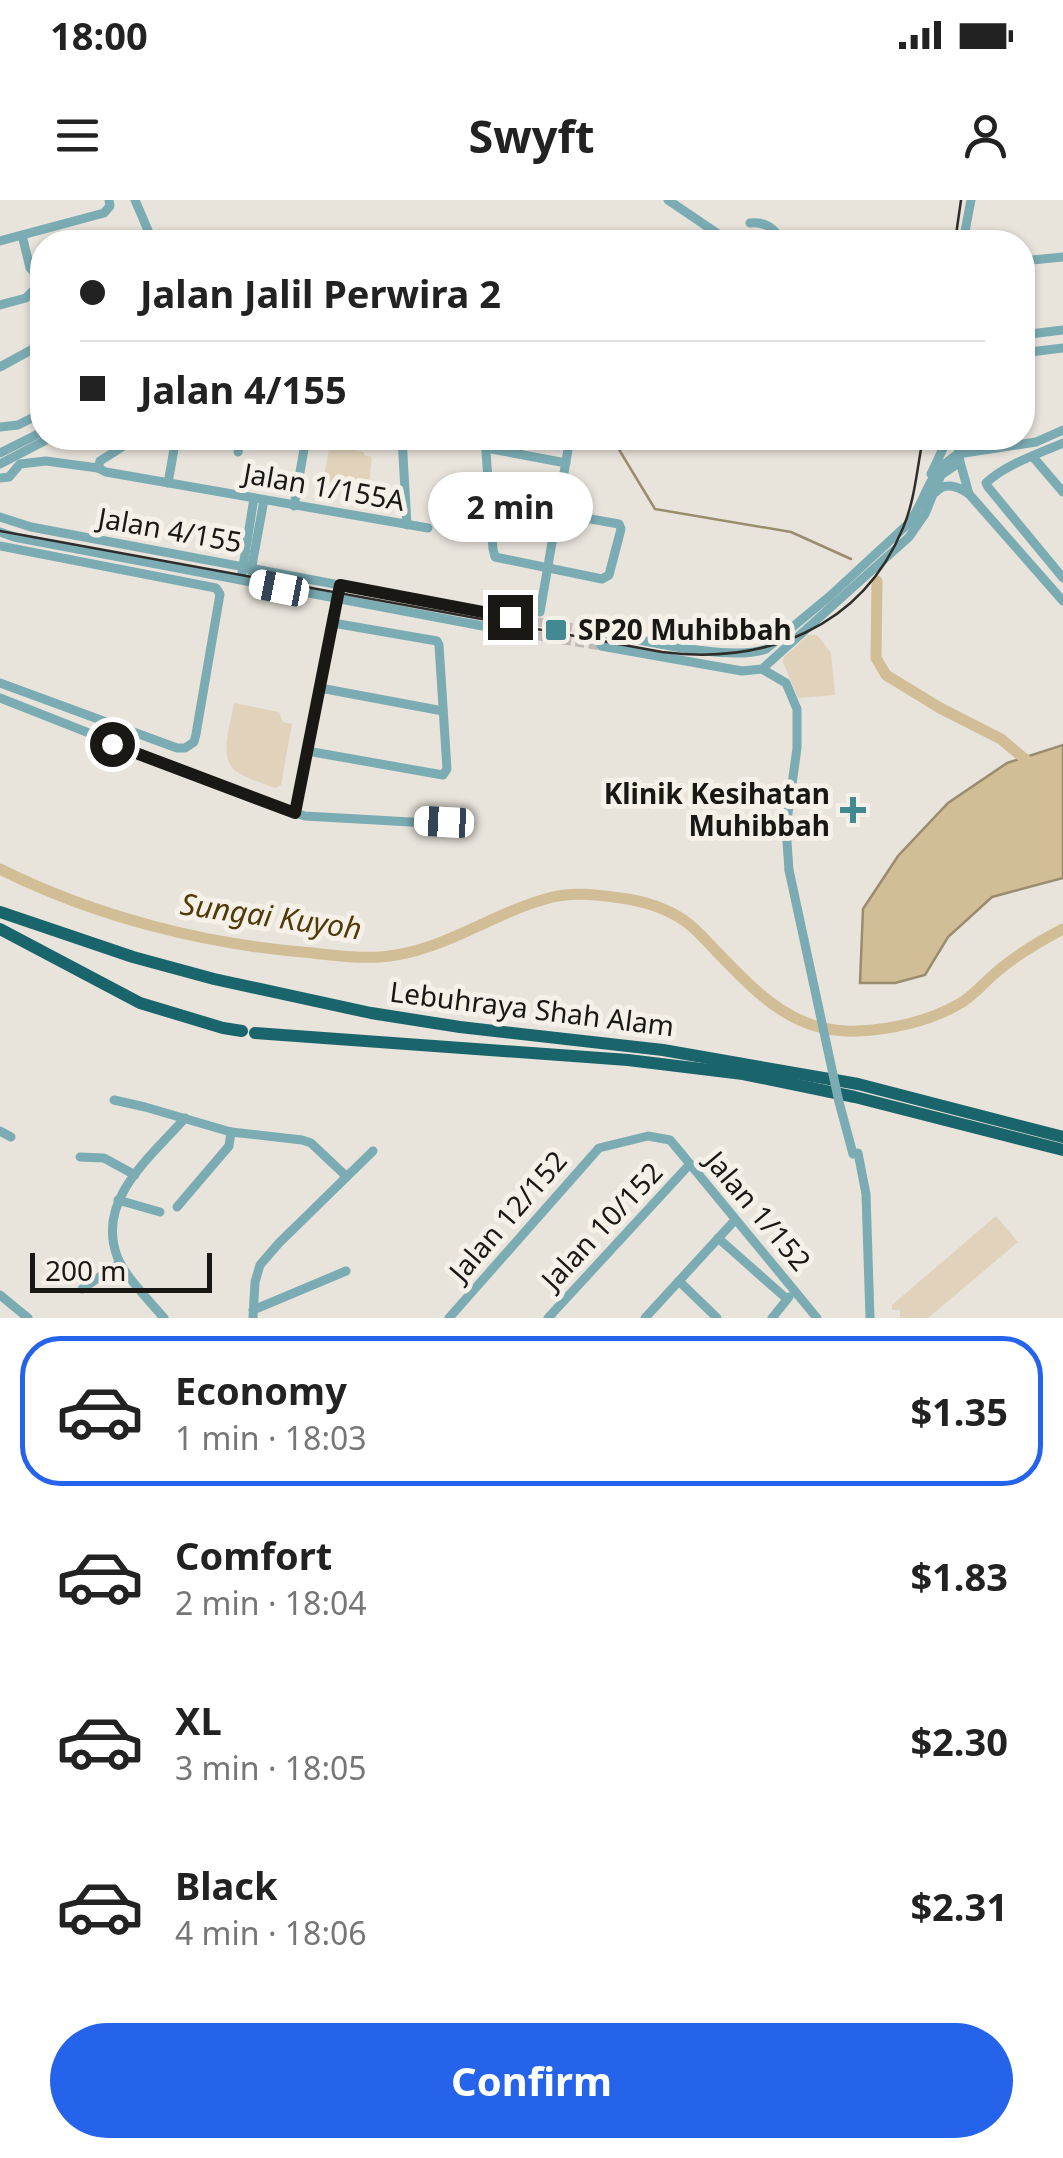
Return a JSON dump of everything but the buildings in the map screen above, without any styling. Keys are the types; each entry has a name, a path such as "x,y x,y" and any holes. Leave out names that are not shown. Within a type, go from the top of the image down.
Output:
{"highway":[{"name":"Lebuhraya Shah Alam","path":"0,912 133,957 371,1013 664,1050 820,1077 1063,1136"},
{"name":"Lebuhraya Shah Alam","path":"0,929 140,1003 223,1028 628,1060 743,1074 1063,1150"}],"street":[{"path":"43,230 104,213 110,206 109,200"},
{"path":"135,200 149,230"},
{"path":"668,200 712,230"},
{"path":"966,230 971,200"},
{"path":"750,223 764,223 773,230"},
{"path":"0,241 30,234"},
{"path":"22,236 30,268"},
{"path":"1035,259 1063,256"},
{"path":"0,305 30,294"},
{"path":"1035,334 1063,330"},
{"path":"1035,351 1063,348"},
{"path":"0,367 30,351"},
{"path":"0,427 30,418"},
{"path":"1035,442 1063,430"},
{"path":"0,453 30,438"},
{"path":"1063,443 986,483 1063,578"},
{"path":"0,464 30,448"},
{"path":"98,466 117,450"},
{"path":"168,483 174,450"},
{"path":"294,506 304,450"},
{"path":"403,450 407,525"},
{"path":"486,450 493,549 495,556 602,579 610,572 620,526 490,501"},
{"path":"516,450 566,463"},
{"path":"540,612 568,450"},
{"path":"603,633 740,654 766,649 908,524 942,450"},
{"path":"958,450 968,494"},
{"path":"929,482 940,467 959,458 998,450"},
{"path":"1033,457 1063,492"},
{"path":"600,646 742,672 762,669 909,537 925,514 941,475 959,458"},
{"name":"Jalan 1/155A","path":"0,478 9,476 20,464 46,461 98,466 106,472 428,528"},
{"path":"932,497 939,488 948,486 968,494 1063,601"},
{"path":"245,581 259,499"},
{"name":"Jalan 4/155","path":"0,518 510,617"},
{"name":"Jalan 4/155","path":"0,532 510,631"},
{"path":"0,546 216,588 220,594 196,734 194,742 184,748 0,683"},
{"path":"295,813 340,585"},
{"path":"307,751 443,775 447,769 437,641 333,623"},
{"path":"762,669 786,683 797,709 798,737 786,828 791,868 866,1194 868,1318"},
{"path":"320,688 444,711"},
{"path":"0,698 304,816 446,824"},
{"path":"114,1100 230,1132 302,1140 311,1143 346,1176"},
{"path":"161,1317 117,1258 112,1230 114,1208 123,1188 184,1118"},
{"path":"0,1131 12,1137"},
{"path":"177,1207 229,1146 230,1132"},
{"name":"Jalan 1/152","path":"662,1137 670,1140 817,1318"},
{"name":"Jalan 12/152","path":"448,1318 599,1148 633,1138 662,1137"},
{"path":"346,1271 253,1314 260,1265 372,1151"},
{"path":"80,1156 104,1158 136,1175"},
{"name":"Jalan 10/152","path":"548,1318 690,1164"},
{"path":"118,1200 160,1212"},
{"path":"645,1318 735,1220"},
{"path":"718,1238 787,1299"},
{"path":"82,1289 120,1263"},
{"path":"678,1282 717,1318"},
{"path":"772,1318 794,1289"},
{"path":"0,1295 25,1317"}],"shaded area":[{"path":"329,450 354,450 372,457 368,490 323,480"},
{"path":"808,635 817,635 831,653 835,695 798,698 783,662"},
{"path":"234,703 279,712 283,722 292,724 281,785 275,788 256,781 231,766 226,750"},
{"path":"1063,745 1063,878 992,897 948,937 925,975 895,983 860,983 863,909 898,856 948,803 1007,763"},
{"path":"996,1216 1018,1242 928,1318 900,1318 900,1310 892,1310 892,1305"}],"waterway":[{"path":"619,450 655,509 791,532 851,559"},
{"path":"877,581 876,658 886,675 1001,739 1033,766"},
{"name":"Sungai Kuyoh","path":"0,869 113,915 193,936 355,957 416,950 513,910 562,895 628,899 661,908 683,920 778,1008 814,1026 835,1030 896,1026 948,1010 970,997 1014,958 1063,929"}],"tunnel":[{"path":"510,617 603,633"},
{"path":"509,631 601,646"}],"tram line":[{"path":"957,230 961,200"},
{"path":"0,531 662,652 737,652 805,633 862,592 885,563 903,528 921,450"}],"place":[{"name":"SP20 Muhibbah","path":"556,630"},
{"name":"Klinik Kesihatan Muhibbah","path":"853,810"}],"route":[{"path":"112,744 295,813 340,585 510,617"}]}
